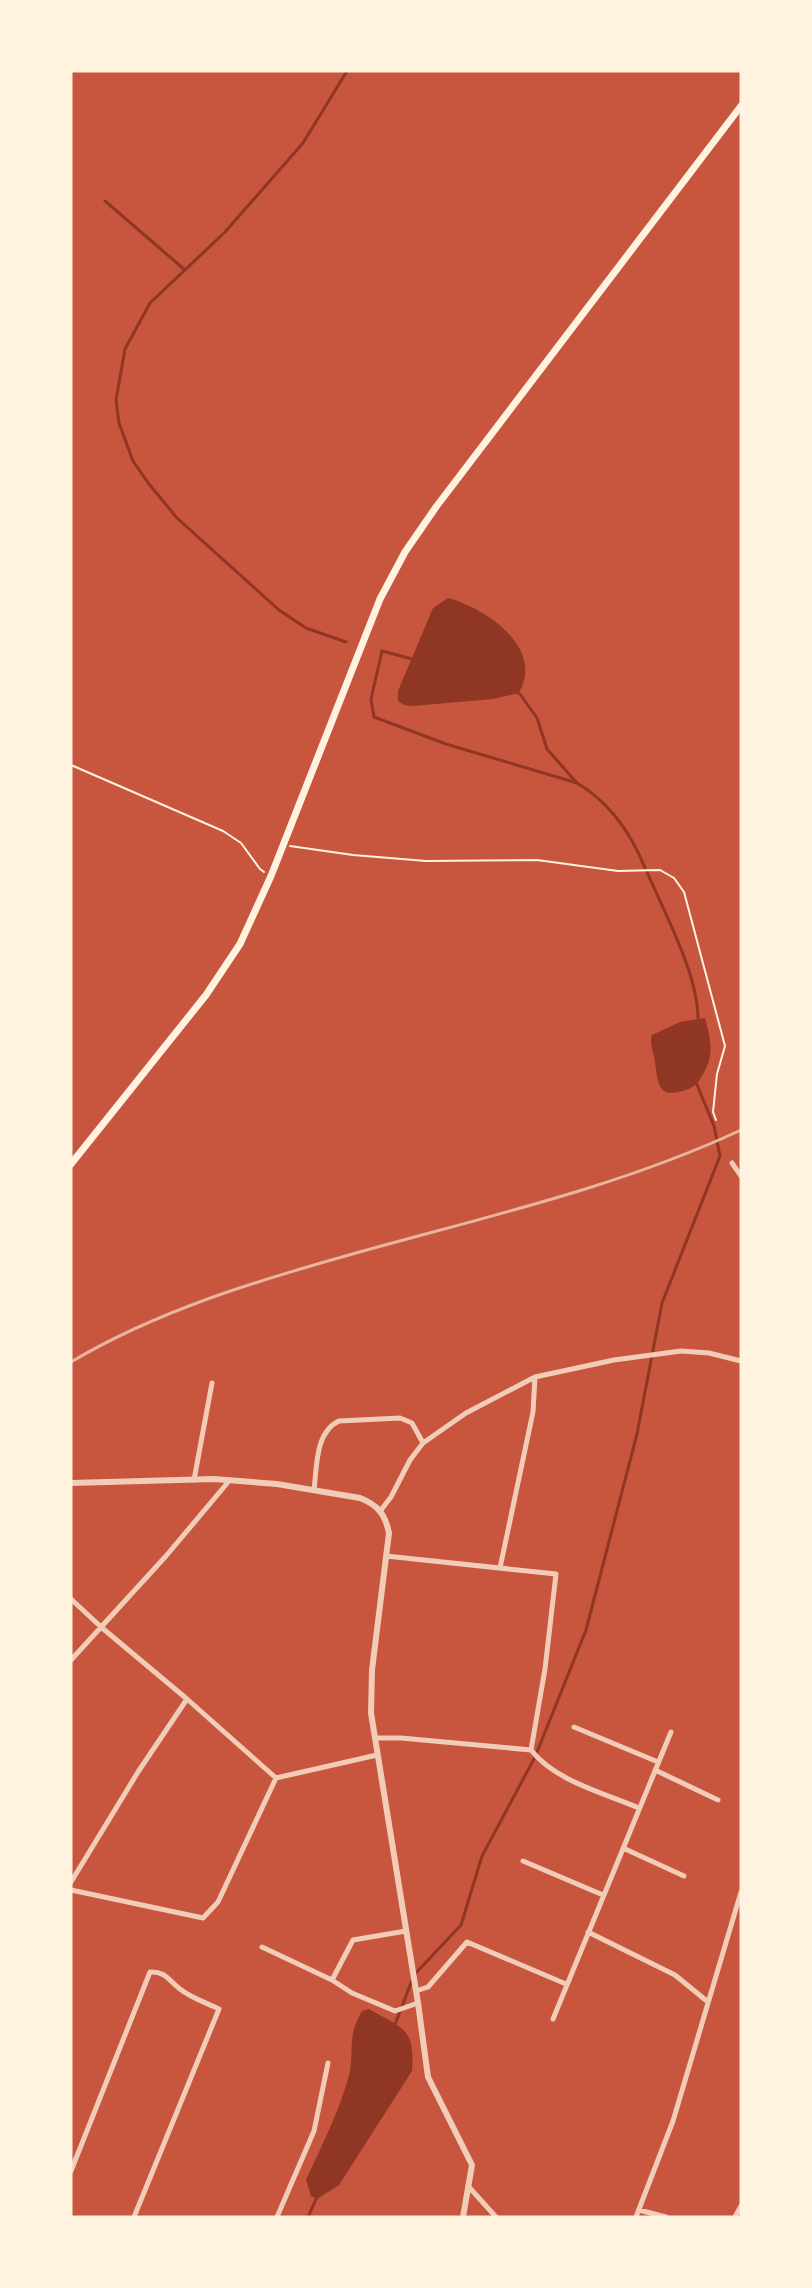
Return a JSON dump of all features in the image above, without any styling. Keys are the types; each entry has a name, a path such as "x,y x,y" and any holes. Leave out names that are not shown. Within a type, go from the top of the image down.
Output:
{"main road":[{"path":"71,1164 156,1060 225,969 240,944 271,876 360,646 380,600 405,552 741,106"}],"street":[{"path":"732,1163 741,1176"},
{"path":"381,1510 391,1497 410,1460 423,1443 466,1413 535,1377 614,1360 681,1351 709,1353 741,1361"},
{"path":"500,1568 533,1412 535,1377"},
{"path":"194,1480 212,1383"},
{"path":"314,1490 322,1438 331,1425 339,1422 400,1418 412,1423 423,1443"},
{"path":"71,1660 166,1556 229,1480"},
{"path":"71,1483 229,1480 277,1484 360,1498 372,1502 381,1510 386,1519 389,1533 370,1690 375,1738 416,1990 428,2077 472,2165 463,2217"},
{"path":"386,1556 556,1574 545,1669 531,1750"},
{"path":"71,1598 101,1627 276,1778"},
{"path":"71,1882 138,1772 187,1700"},
{"path":"574,1726 658,1762"},
{"path":"553,2019 671,1732"},
{"path":"375,1738 401,1738 531,1750 539,1760 571,1779 639,1808"},
{"path":"276,1778 377,1755"},
{"path":"655,1770 718,1800"},
{"path":"71,1890 203,1918 218,1902 276,1778"},
{"path":"623,1848 684,1876"},
{"path":"523,1862 603,1895"},
{"path":"636,2217 673,2121 741,1892"},
{"path":"332,1980 353,1940 406,1931"},
{"path":"588,1932 675,1976 708,2002"},
{"path":"416,1990 428,1987 467,1942 566,1984"},
{"path":"262,1948 332,1980 352,1993 395,2011 418,2003"},
{"path":"71,2171 150,1972 162,1973 172,1980 179,1989 220,2009 134,2217"},
{"path":"277,2217 314,2131 328,2063"},
{"path":"468,2186 496,2217"},
{"path":"735,2217 741,2206"},
{"path":"640,2210 666,2217"}],"path":[{"path":"71,765 223,831 242,843 260,869 271,876"},
{"path":"283,845 353,855 426,861 537,860 618,871 660,870 666,872 684,892 725,1046 717,1074 713,1112 716,1120"}],"shaded area":[{"path":"448,598 463,603 494,620 518,645 524,660 525,676 519,693 493,699 412,706 404,705 398,701 398,691 433,608"},
{"path":"705,1018 710,1056 703,1075 696,1084 686,1090 676,1093 664,1091 657,1077 651,1045 652,1035 680,1022"},
{"path":"369,2009 398,2026 409,2037 412,2071 339,2185 317,2199 311,2196 306,2180 344,2092 350,2070 352,2038 357,2021 362,2011"}],"waterway":[{"path":"346,642 306,628 279,610 177,518 133,461 119,423 116,400 125,349 150,303 225,232 303,143 347,71"},
{"path":"105,201 185,270"},
{"path":"412,659 382,651 371,699 374,717 446,744 577,783 599,799 618,819 633,843 645,868"},
{"path":"516,692 520,694 537,718 547,749 577,783"},
{"path":"647,872 687,965 697,1003 698,1021"},
{"path":"394,2027 414,1975 461,1925 482,1856 535,1757 586,1630 637,1434 662,1303 720,1156 714,1126 696,1082"},
{"path":"308,2217 317,2197"}],"railway":[{"path":"71,1362 104,1344 171,1313 242,1287 313,1265 597,1185 694,1151 741,1130"}]}
